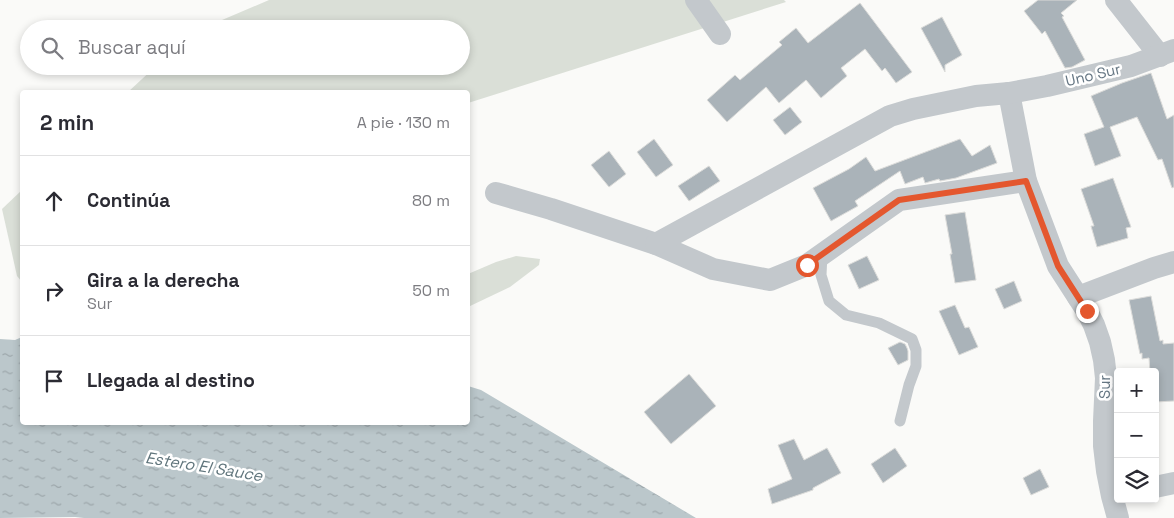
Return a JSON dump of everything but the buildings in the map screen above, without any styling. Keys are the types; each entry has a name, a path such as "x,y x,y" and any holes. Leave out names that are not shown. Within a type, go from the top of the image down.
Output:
{"street":[{"path":"696,0 720,34"},
{"path":"1116,0 1167,53"},
{"name":"Uno Sur","path":"656,244 890,116 912,109 976,96 1010,93 1047,86 1131,66 1167,53"},
{"name":"Sur","path":"1010,93 1026,181 1058,266 1087,311 1100,342 1106,378 1104,446 1107,472 1114,493"},
{"path":"496,194 551,209 656,244 713,269 770,280 807,265 899,200 1026,181"},
{"path":"1078,297 1174,262"},
{"path":"1159,486 1174,482"},
{"name":"Sur","path":"1116,503 1118,518"}],"lane":[{"path":"822,254 821,275 830,301 846,315 879,323 912,339 916,350 916,366 900,421"}],"shaded area":[{"path":"269,0 784,0 786,2 470,102 470,90 130,90 146,75 470,75 470,20 222,20"},
{"path":"20,192 20,280 17,276 2,209"},
{"path":"516,256 540,259 539,265 510,287 470,306 470,273"}],"water":[{"name":"Estero El Sauce","path":"20,338 20,425 470,425 470,387 481,390 696,518 0,518 0,339 15,340"}],"route":[{"path":"807,265 899,200 1026,181 1058,266 1087,311"}]}
